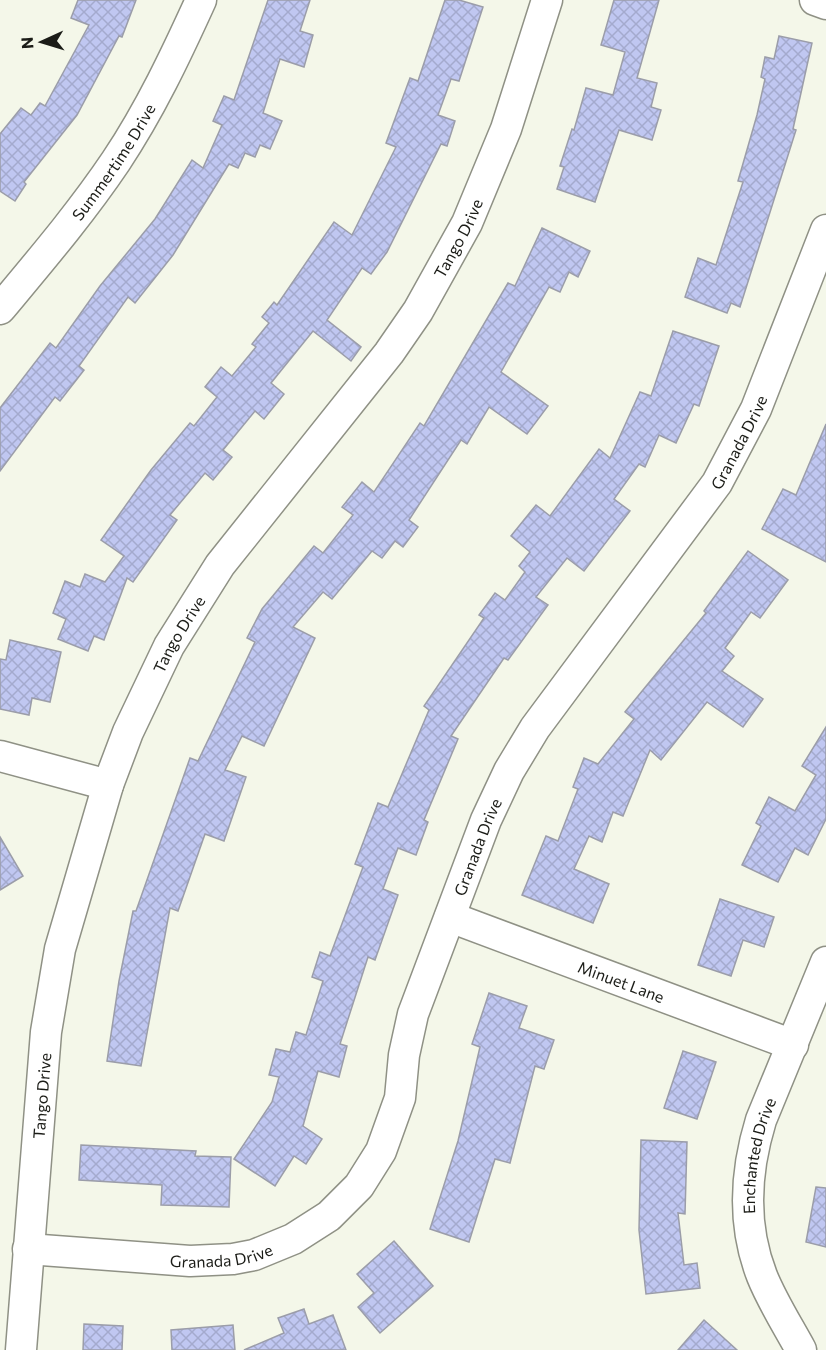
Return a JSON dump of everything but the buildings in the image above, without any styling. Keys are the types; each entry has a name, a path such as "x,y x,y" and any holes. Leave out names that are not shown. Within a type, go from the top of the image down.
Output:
{"street":[{"name":"Summertime Drive","path":"0,309 58,238 116,161 165,79 201,0"},
{"name":"Tango Drive","path":"21,1350 46,1032 56,969 108,785 128,732 169,646 220,565 389,353 418,311 467,223 506,129 547,0"},
{"path":"815,0 826,4"},
{"name":"Granada Drive","path":"28,1249 190,1262 254,1255 293,1239 329,1216 359,1186 381,1151 400,1098 404,1055 413,1014 486,820 508,771 535,728 717,483 756,409 826,230"},
{"path":"0,756 108,785"},
{"name":"Minuet Lane","path":"450,917 793,1044"},
{"name":"Enchanted Drive","path":"801,1350 762,1277 750,1233 747,1188 754,1142 826,962"}]}
